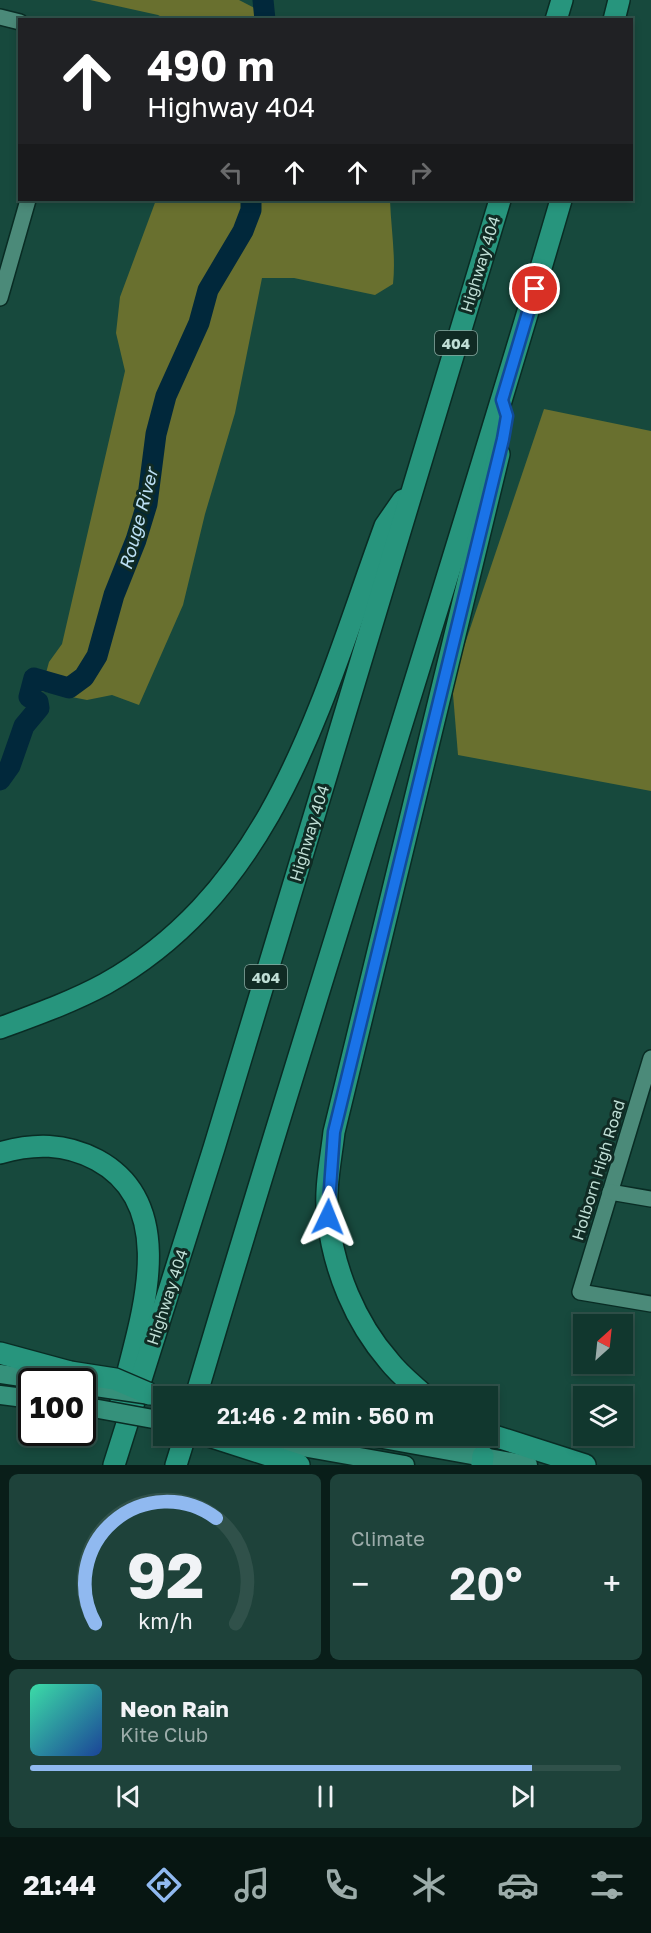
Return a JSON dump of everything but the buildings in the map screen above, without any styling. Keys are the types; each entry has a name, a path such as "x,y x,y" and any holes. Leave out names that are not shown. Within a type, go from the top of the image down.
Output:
{"highway":[{"path":"557,18 562,0"},
{"path":"615,18 620,0"},
{"name":"Highway 404","path":"114,1465 221,1126 500,201"},
{"path":"199,1386 249,1217 502,400 561,201"},
{"path":"414,1386 389,1362 359,1318 339,1270 328,1217 330,1169 337,1120 503,439 507,416 502,400"},
{"path":"0,1028 63,1004 104,984 141,960 179,931 231,876 254,842 290,774 320,702 385,526 412,487"},
{"path":"0,1153 34,1145 52,1145 80,1151 109,1167 140,1206 146,1224 149,1256 144,1302 119,1408 123,1437"},
{"path":"0,1353 38,1368"},
{"path":"96,1380 115,1380 153,1394"},
{"path":"498,1437 585,1465"},
{"path":"259,1446 299,1465"}],"main road":[{"path":"0,1374 18,1376"},
{"path":"0,1395 18,1397"},
{"path":"96,1409 153,1419"},
{"path":"284,1446 405,1465"},
{"path":"413,1446 483,1461 528,1465"}],"street":[{"path":"0,17 18,22"},
{"path":"0,298 28,201"},
{"name":"Holborn High Road","path":"651,1058 647,1081 580,1292 651,1304"},
{"path":"610,1192 651,1199"}],"green space":[{"path":"90,0 239,0 274,18 163,18"},
{"path":"156,201 390,201 394,253 393,284 375,295 294,278 262,278 235,413 205,514 183,605 139,705 112,695 87,700 41,691 49,662 62,644 125,371 116,333 120,297"},
{"path":"544,409 651,431 651,791 458,755 452,682"}],"waterway":[{"name":"Rouge River","path":"263,0 265,18"},
{"name":"Rouge River","path":"0,780 10,766 24,726 39,708 38,702 29,697 34,678 69,688 84,677 97,656 114,595 136,540 147,504 156,434 166,396 199,323 208,290 243,231 251,210 251,201"}],"route":[{"path":"328,1217 334,1132 503,439 507,416 502,400 535,289"}]}
